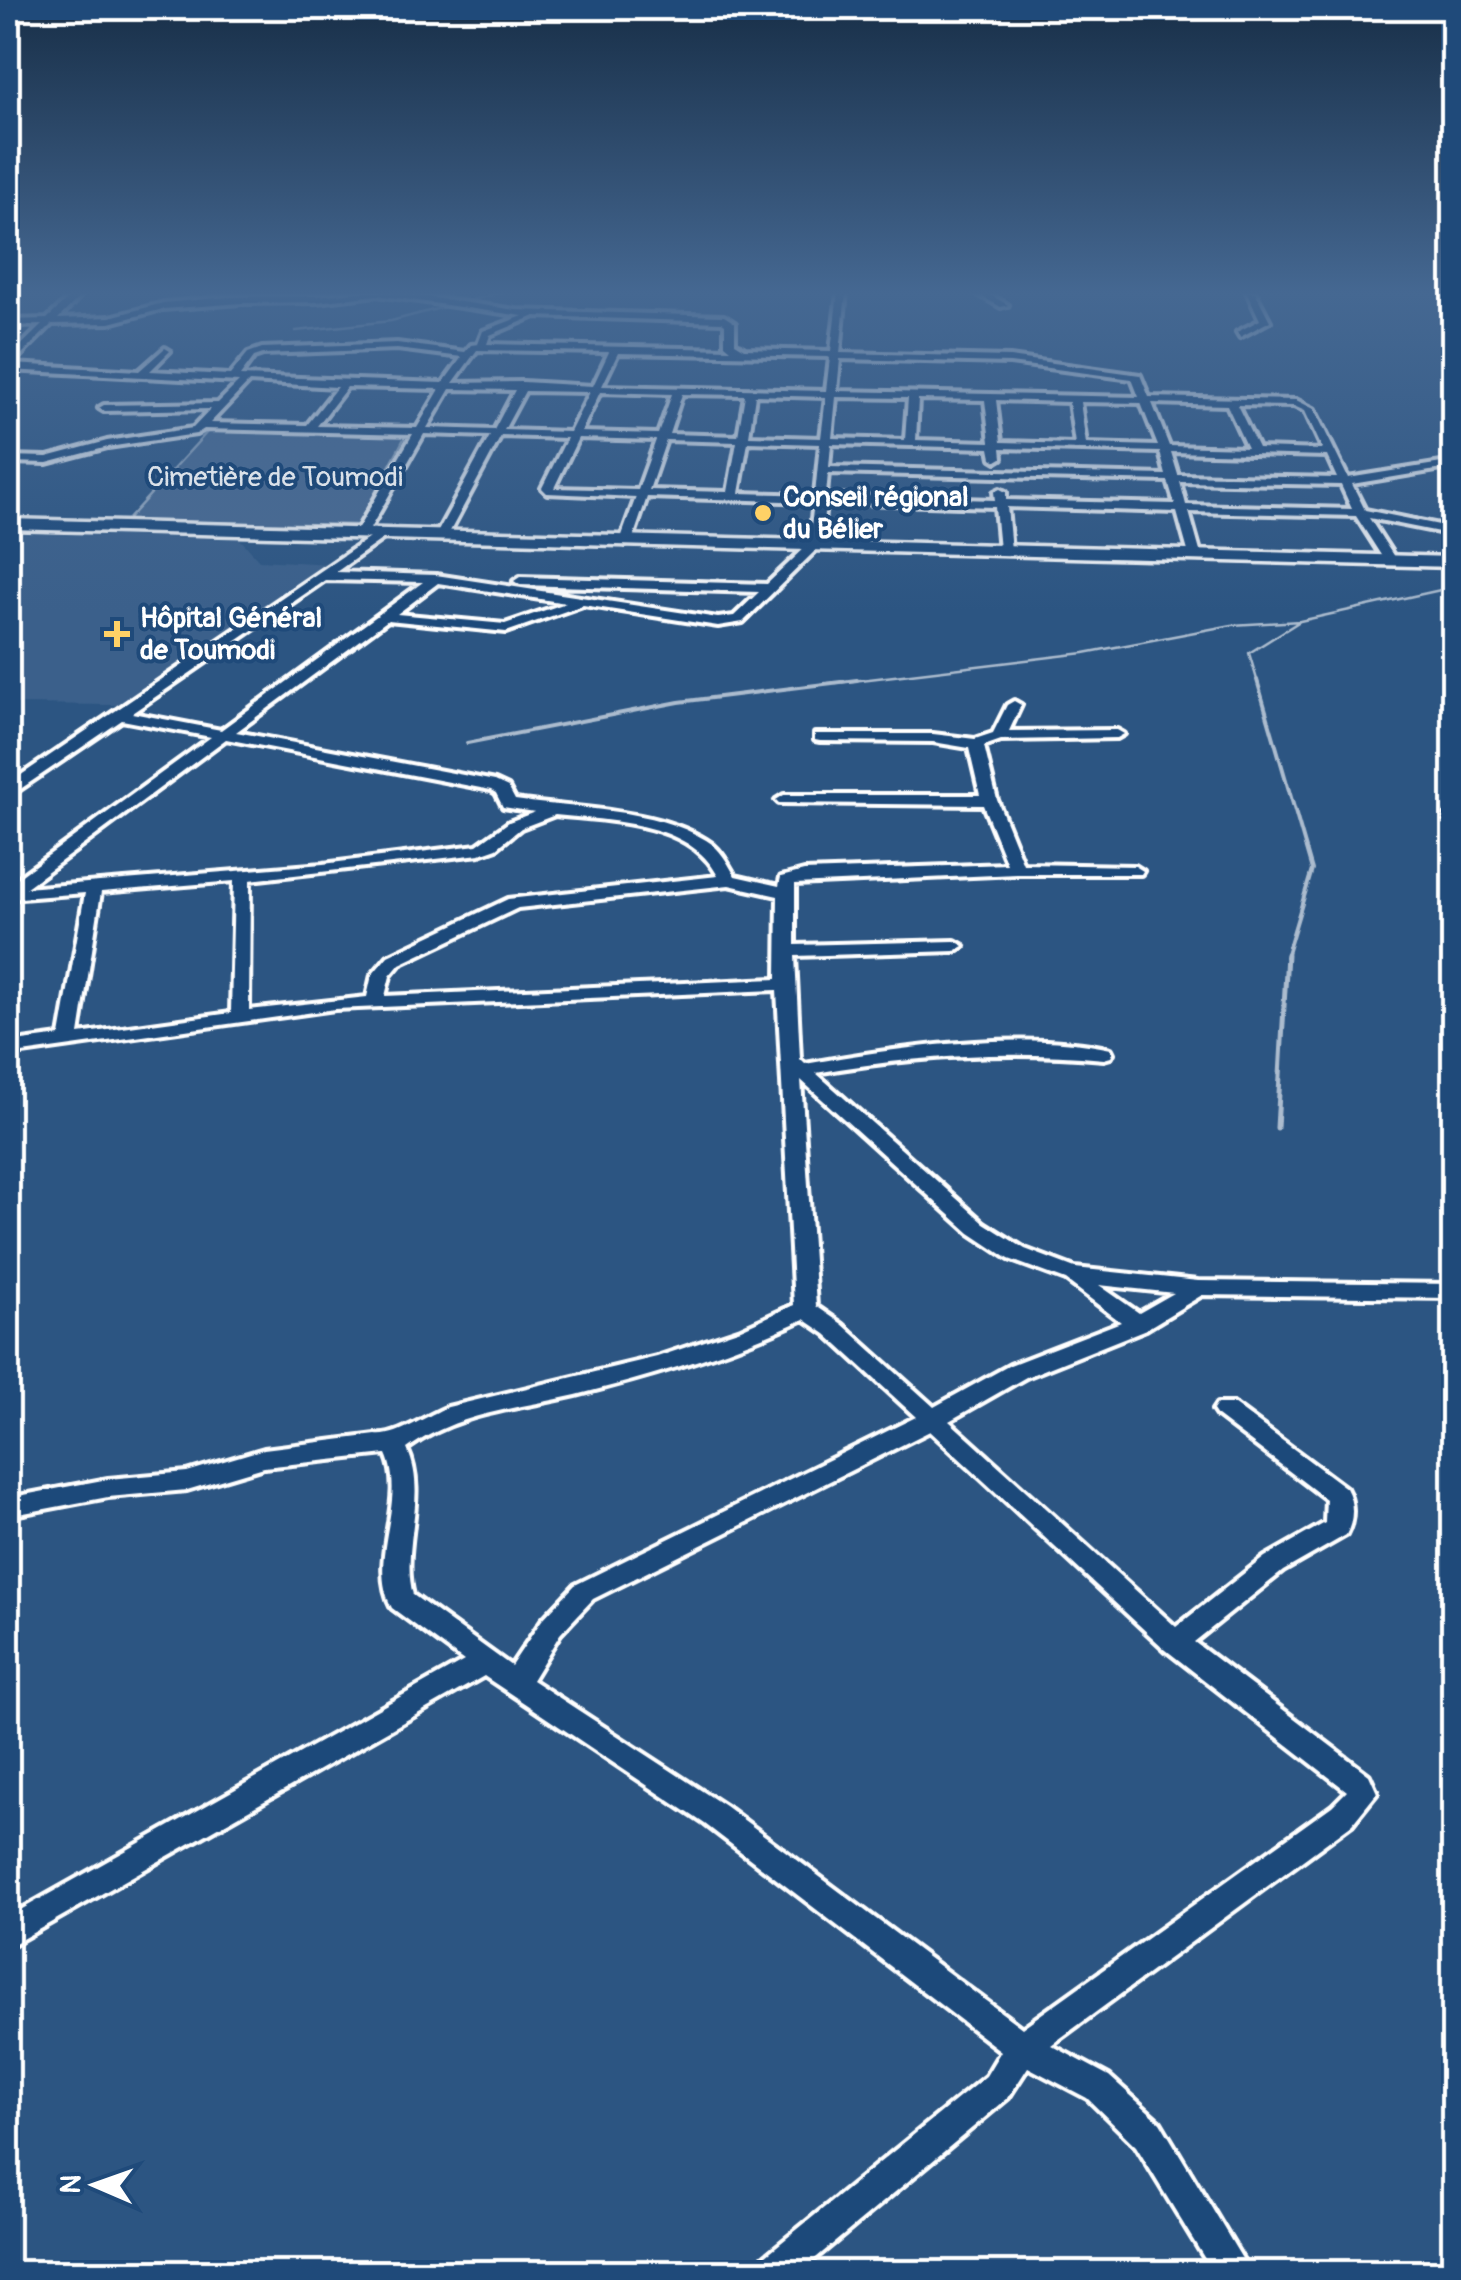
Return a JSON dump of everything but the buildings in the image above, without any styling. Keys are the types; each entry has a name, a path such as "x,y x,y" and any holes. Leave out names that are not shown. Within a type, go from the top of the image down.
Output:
{"main road":[{"path":"8,524 1454,562"}],"street":[{"path":"8,459 47,460 107,444 196,432 229,398"},
{"path":"310,428 333,398"},
{"path":"362,532 440,398"},
{"path":"442,535 516,398"},
{"path":"592,398 548,488 551,491 1360,513 1454,532"},
{"path":"626,541 675,398"},
{"path":"733,497 750,398"},
{"path":"326,576 436,579 726,622 738,619 815,545 829,398"},
{"path":"910,444 913,398"},
{"path":"990,398 1005,550"},
{"path":"1074,398 1081,448"},
{"path":"1102,398 1307,406 1360,513 1390,560"},
{"path":"1144,399 1165,450 1195,556"},
{"path":"104,408 128,400 222,406"},
{"path":"1230,401 1254,452"},
{"path":"205,426 1331,453"},
{"path":"822,470 1344,482 1454,464"},
{"path":"8,791 384,533"},
{"path":"8,893 436,579"},
{"path":"461,583 768,588"},
{"path":"382,616 506,628 582,601"},
{"path":"999,736 1014,705"},
{"path":"120,716 495,786 504,790 509,804 552,812 604,813 668,830 717,858 728,880"},
{"path":"820,737 952,739 976,744 999,736 1117,734"},
{"path":"976,744 989,800 1016,869"},
{"path":"784,800 989,800"},
{"path":"8,893 480,849 515,825 552,812"},
{"path":"806,1309 796,1065 786,984 787,881 804,876 1016,869 1135,871"},
{"path":"240,1015 242,874"},
{"path":"374,1002 381,974 394,960 514,903 728,880 784,892"},
{"path":"69,1040 94,886"},
{"path":"785,951 955,946"},
{"path":"8,1049 240,1015 374,1002 786,984"},
{"path":"796,1065 1034,1045 1104,1053"},
{"path":"796,1065 977,1228 1016,1254 1072,1275 1198,1288 1454,1291"},
{"path":"1072,1275 1138,1324"},
{"path":"515,1683 550,1627 584,1592 931,1420 1018,1371 1138,1324 1198,1288"},
{"path":"772,2272 997,2088 1022,2047 1361,1800 1359,1784 1174,1642 834,1329 806,1309"},
{"path":"8,1507 108,1488 188,1481 264,1458 376,1444 394,1446 434,1420 662,1364 755,1334 806,1309"},
{"path":"1174,1642 1274,1564 1337,1528 1337,1494 1225,1410"},
{"path":"394,1446 405,1468 393,1570 401,1601 484,1662 715,1814 1022,2047 1098,2087 1148,2134 1233,2272"},
{"path":"8,1934 484,1662"}],"shaded area":[{"name":"Hôpital Général de Toumodi","path":"8,533 240,539 259,560 332,564 117,705 8,704"}],"green space":[{"name":"Cimetière de Toumodi","path":"209,430 407,433 358,525 126,521"}],"waterway":[{"path":"1300,621 1454,587"},
{"path":"836,683 1084,653 1232,625 1300,621"},
{"path":"1258,683 1249,653 1300,621"},
{"path":"467,743 679,702 857,680"},
{"path":"1257,680 1312,870 1286,957"},
{"path":"1277,1128 1287,954"}],"place":[{"name":"Conseil régional du Bélier","path":"763,513"},
{"name":"Hôpital Général de Toumodi","path":"117,634"}]}
